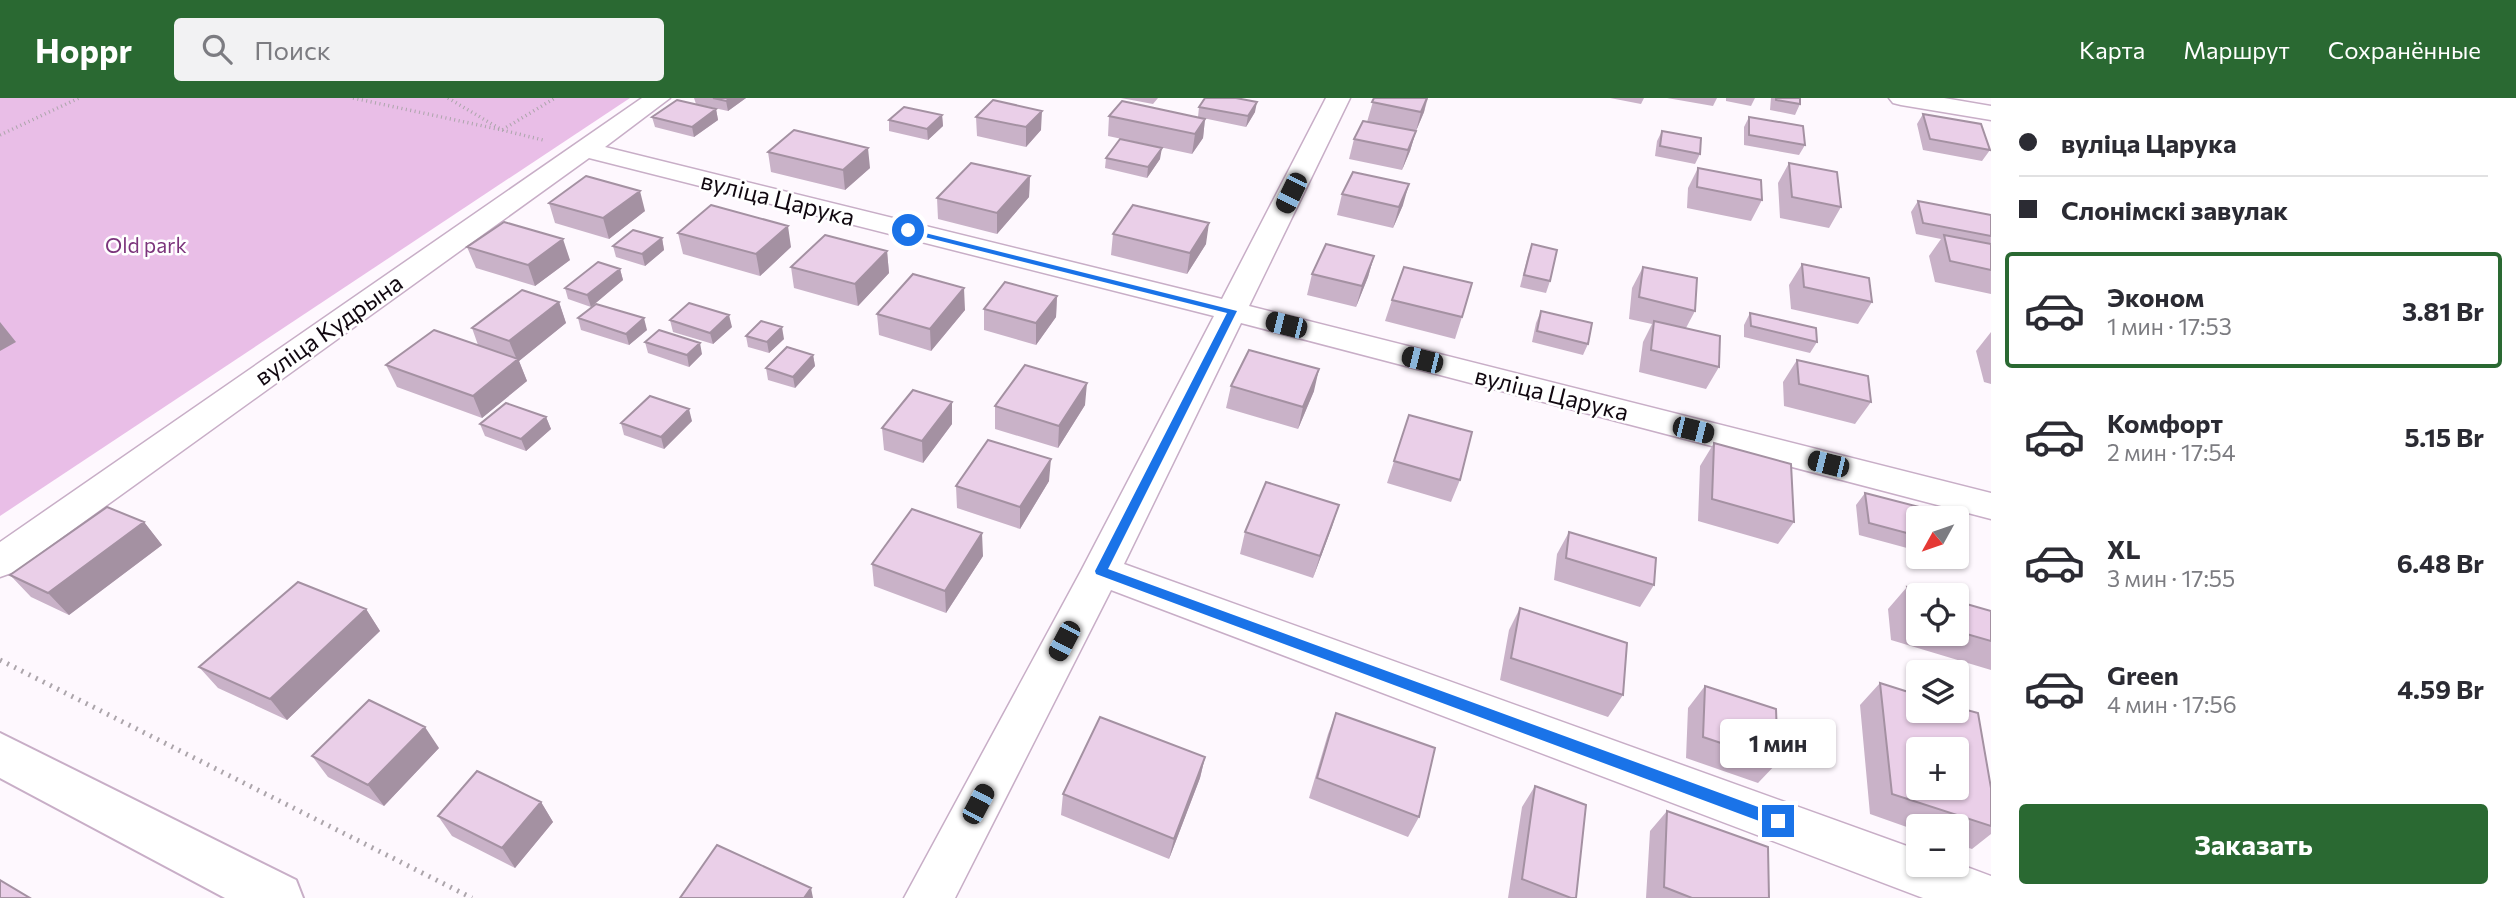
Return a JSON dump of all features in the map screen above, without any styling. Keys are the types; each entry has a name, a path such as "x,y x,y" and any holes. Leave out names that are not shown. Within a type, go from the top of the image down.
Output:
{"main road":[{"path":"0,754 277,898"}],"street":[{"name":"вуліца Кудрына","path":"0,562 658,98"},
{"path":"929,898 1101,571 1338,98"},
{"path":"1901,98 1991,113"},
{"name":"вуліца Царука","path":"583,149 1232,311 1991,506"},
{"path":"1101,571 1986,898"}],"path":[{"path":"0,135 79,98"},
{"path":"353,98 583,149"},
{"path":"448,98 502,130"},
{"path":"502,130 555,98"},
{"path":"0,660 472,898"}],"green space":[{"name":"Old park","path":"0,98 630,98 0,516"}],"building":[{"path":"1205,98 1236,98 1257,102 1248,116 1199,107"},
{"path":"1374,98 1427,98 1421,112 1372,102"},
{"path":"1800,98 1800,104 1776,100"},
{"path":"677,100 716,109 692,127 652,117"},
{"path":"993,100 1042,111 1026,127 976,117"},
{"path":"1122,101 1205,119 1195,134 1109,116"},
{"path":"904,107 942,115 927,129 889,120"},
{"path":"1923,114 1981,124 1990,150 1930,139"},
{"path":"1749,117 1803,126 1805,145 1749,135"},
{"path":"1363,121 1416,131 1408,150 1354,139"},
{"path":"794,130 868,148 843,170 768,152"},
{"path":"1662,131 1701,138 1700,154 1660,146"},
{"path":"1120,139 1162,148 1148,167 1106,158"},
{"path":"971,163 1030,176 997,213 937,198"},
{"path":"1789,163 1837,172 1841,207 1792,197"},
{"path":"1698,168 1761,180 1762,200 1697,187"},
{"path":"1353,172 1409,184 1399,207 1342,194"},
{"path":"586,176 640,191 603,218 549,203"},
{"path":"1918,201 1991,215 1991,236 1923,223"},
{"path":"711,205 788,226 756,254 678,233"},
{"path":"1133,205 1209,223 1190,253 1113,234"},
{"path":"504,222 563,239 528,265 467,247"},
{"path":"633,230 662,238 642,254 613,246"},
{"path":"825,235 887,251 855,284 791,267"},
{"path":"1944,235 1991,244 1991,270 1950,261"},
{"path":"1326,244 1374,256 1362,286 1312,274"},
{"path":"1532,244 1557,250 1550,281 1524,275"},
{"path":"598,262 620,269 587,295 565,288"},
{"path":"1802,264 1869,278 1872,302 1804,287"},
{"path":"1404,267 1472,283 1462,317 1392,300"},
{"path":"1643,267 1697,278 1695,311 1639,297"},
{"path":"913,274 964,288 930,329 877,314"},
{"path":"1005,282 1057,296 1036,323 984,309"},
{"path":"522,290 559,302 509,341 472,328"},
{"path":"689,303 729,315 710,333 670,320"},
{"path":"596,304 644,318 626,334 578,318"},
{"path":"1541,311 1592,323 1588,344 1537,331"},
{"path":"1750,313 1816,328 1817,342 1751,326"},
{"path":"761,321 782,327 767,342 746,336"},
{"path":"1654,321 1720,336 1719,367 1651,350"},
{"path":"434,330 518,359 473,396 386,365"},
{"path":"659,330 700,343 687,355 645,342"},
{"path":"787,347 813,355 793,377 766,368"},
{"path":"1249,350 1319,369 1303,407 1231,386"},
{"path":"1797,360 1868,376 1871,402 1799,384"},
{"path":"1025,365 1087,383 1059,426 995,406"},
{"path":"913,390 952,402 922,441 882,428"},
{"path":"650,396 689,409 661,437 621,423"},
{"path":"506,403 546,417 521,439 480,424"},
{"path":"1409,415 1472,432 1460,480 1394,461"},
{"path":"988,440 1051,459 1020,507 956,486"},
{"path":"1714,443 1791,464 1794,522 1712,499"},
{"path":"1266,482 1339,505 1320,556 1245,532"},
{"path":"1865,493 1915,506 1906,506 1906,533 1869,523"},
{"path":"107,507 144,522 48,593 10,575"},
{"path":"912,509 982,533 945,591 872,564"},
{"path":"1569,532 1656,558 1654,585 1566,558"},
{"path":"298,582 366,609 270,699 199,667"},
{"path":"1969,605 1991,611 1991,641 1969,635"},
{"path":"1520,608 1627,643 1623,695 1511,658"},
{"path":"1880,683 1906,691 1906,723 1969,723 1969,711 1978,713 1991,788 1991,826 1969,819 1969,814 1954,814 1911,800 1969,800 1969,737 1906,737 1906,799 1892,794"},
{"path":"1705,686 1776,709 1778,762 1703,737"},
{"path":"369,700 425,727 368,785 312,756"},
{"path":"1336,713 1435,748 1419,817 1317,778"},
{"path":"1100,717 1205,757 1174,839 1063,794"},
{"path":"477,771 541,802 502,848 438,816"},
{"path":"1535,786 1586,805 1576,898 1522,879"},
{"path":"1667,811 1768,847 1769,898 1692,898 1664,887"},
{"path":"717,845 811,888 804,898 680,898"},
{"path":"0,880 30,898 0,898"}],"route":[{"path":"908,230 1232,311 1101,571 1778,821"}]}
